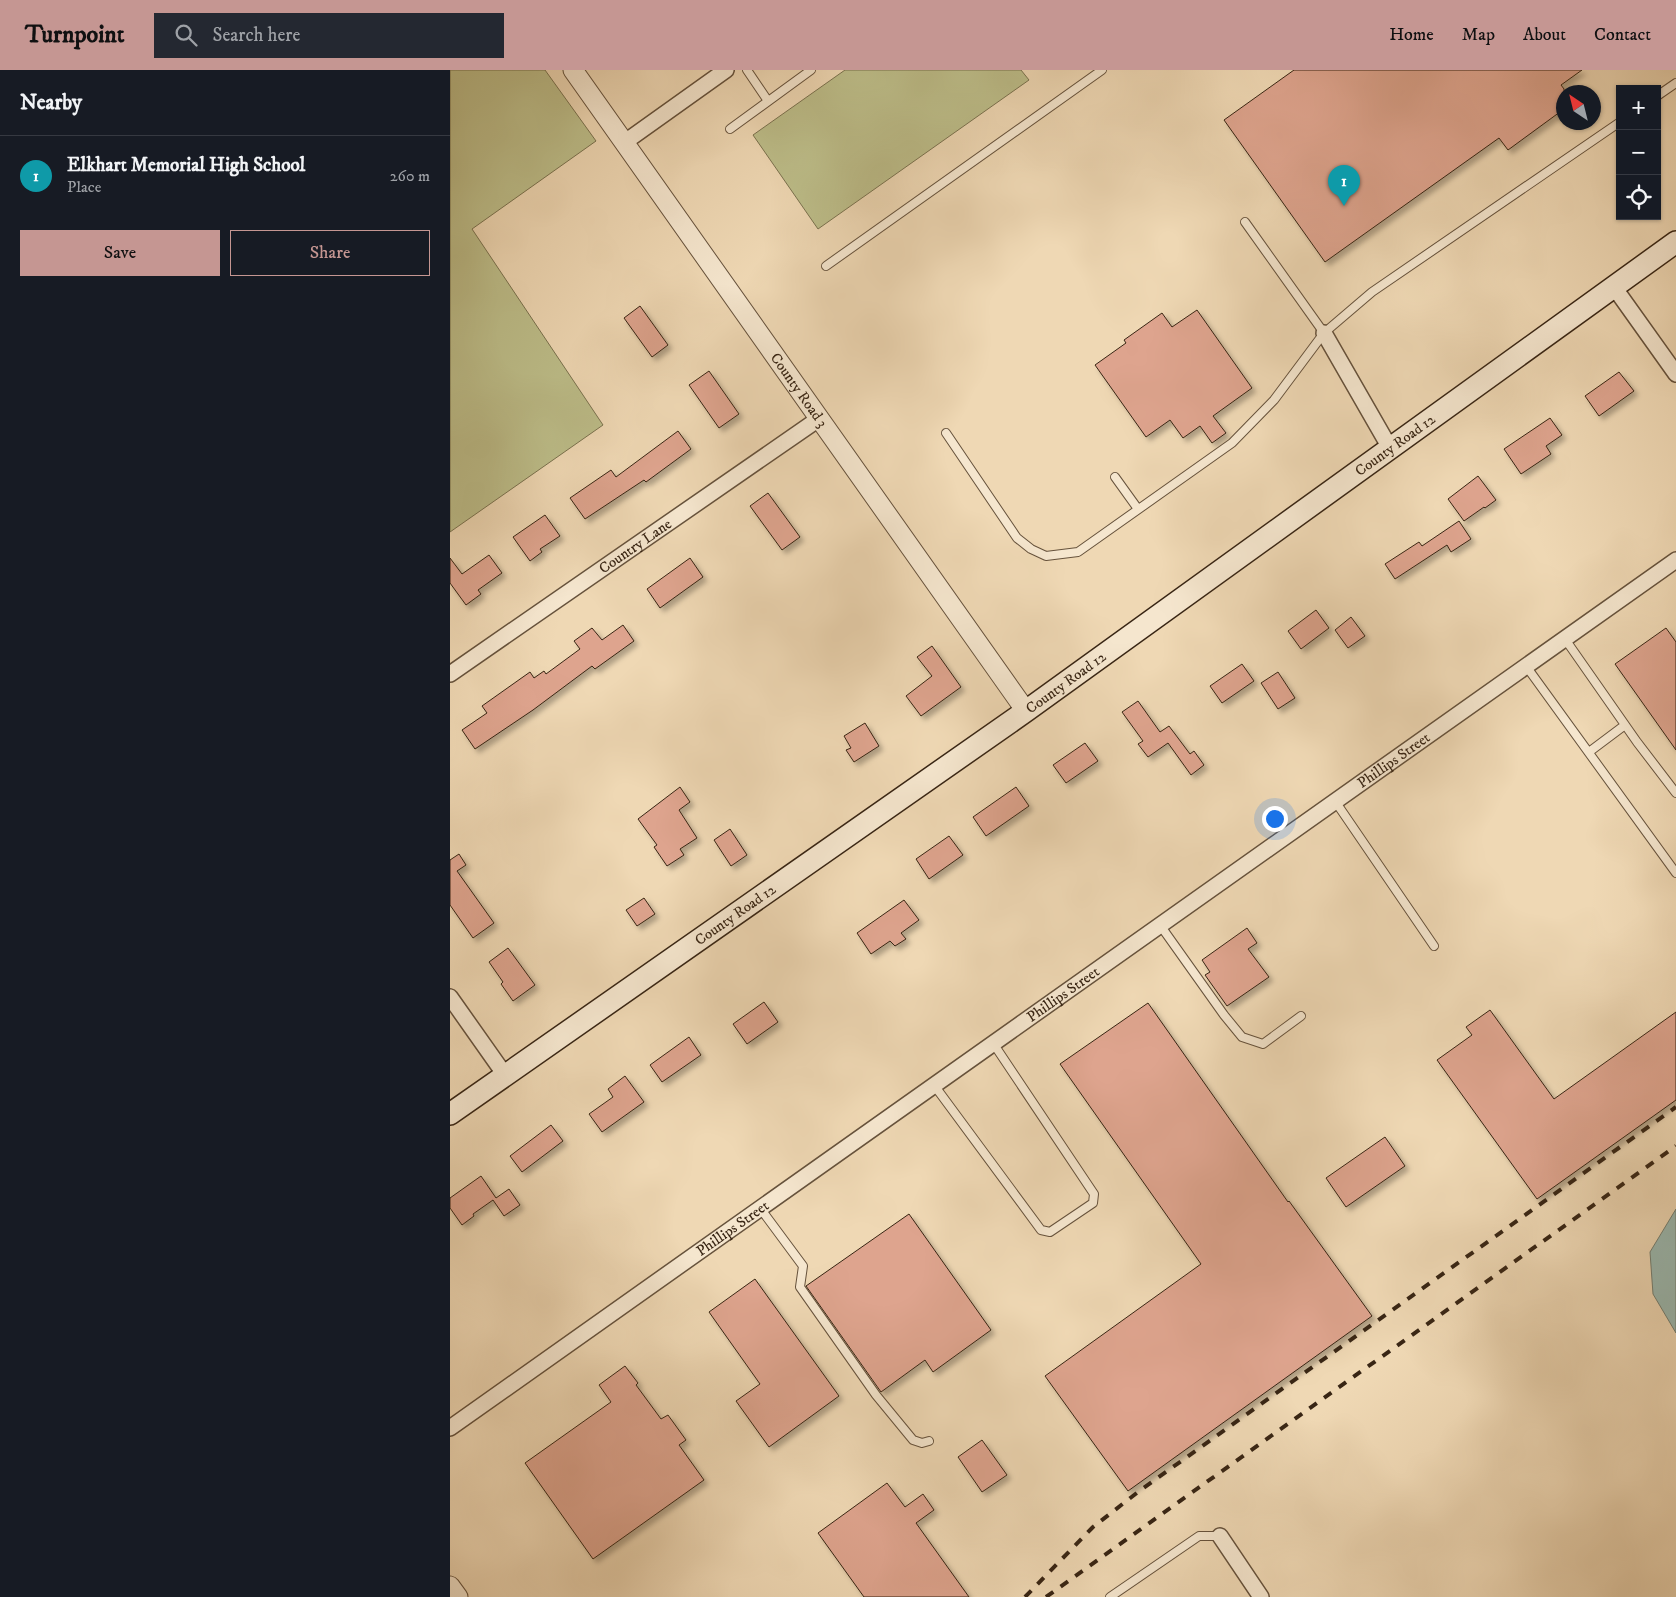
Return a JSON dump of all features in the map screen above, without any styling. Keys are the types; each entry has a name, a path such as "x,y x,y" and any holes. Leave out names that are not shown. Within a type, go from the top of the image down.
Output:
{"main road":[{"name":"County Road 12","path":"450,1114 1026,711 1676,242"}],"street":[{"name":"County Road 3","path":"573,70 1026,711"},
{"path":"625,142 726,70"},
{"path":"1614,287 1676,374"},
{"path":"1324,333 1390,448"},
{"name":"Country Lane","path":"450,674 820,418"},
{"name":"Phillips Street","path":"450,1428 1676,560"},
{"path":"450,997 505,1075"},
{"path":"1220,1536 1261,1597"},
{"path":"450,1586 458,1597"}],"lane":[{"path":"747,70 768,101"},
{"path":"730,130 811,70"},
{"path":"826,266 1102,70"},
{"path":"1661,93 1676,83"},
{"path":"946,433 1017,538 1031,549 1046,556 1078,552 1232,443 1274,400 1324,333 1372,292 1616,125"},
{"path":"1246,222 1324,333"},
{"path":"1115,477 1138,509"},
{"path":"1565,639 1625,725 1676,793"},
{"path":"1526,666 1676,873"},
{"path":"1589,752 1625,725"},
{"path":"1335,801 1434,946"},
{"path":"1160,925 1224,1015 1242,1037 1263,1044 1301,1016"},
{"path":"934,1085 1041,1230 1050,1232 1093,1203 1094,1194 993,1043"},
{"path":"760,1208 803,1266 800,1287 876,1395 913,1440 922,1443 929,1441"},
{"path":"1110,1597 1199,1536 1220,1536"}],"green space":[{"path":"450,70 545,70 596,141 472,229 603,425 450,532"},
{"path":"845,70 1021,70 1029,80 818,229 753,135"}],"water":[{"path":"1676,1209 1676,1333 1653,1294 1650,1252"}],"building":[{"path":"1294,70 1582,70 1561,85 1556,85 1556,115 1508,150 1499,138 1325,262 1224,120"},
{"path":"640,306 668,345 652,357 624,318"},
{"path":"1197,310 1252,388 1213,416 1226,433 1212,443 1200,426 1183,438 1170,420 1146,437 1095,365 1126,343 1124,340 1162,313 1172,327"},
{"path":"709,371 739,414 719,428 689,385"},
{"path":"1619,372 1634,391 1599,416 1585,396"},
{"path":"1550,418 1562,435 1546,446 1551,454 1521,474 1504,449"},
{"path":"678,431 691,449 646,482 644,480 585,519 570,498 611,470 616,477"},
{"path":"1478,476 1496,500 1464,521 1448,499"},
{"path":"768,493 800,537 782,550 750,506"},
{"path":"545,515 560,536 540,549 542,552 530,561 513,537"},
{"path":"1459,521 1471,539 1451,552 1447,545 1395,579 1385,564 1419,542 1422,546"},
{"path":"489,555 502,573 478,590 481,594 466,605 450,583 450,558 462,574"},
{"path":"690,558 703,577 660,608 647,589"},
{"path":"1316,610 1329,628 1301,649 1288,631"},
{"path":"1351,617 1365,636 1348,648 1335,630"},
{"path":"623,625 634,641 595,669 592,666 533,710 475,749 462,730 487,713 482,706 530,672 534,678 544,671 546,674 580,649 574,641 592,628 602,640"},
{"path":"1666,628 1676,642 1676,750 1615,664"},
{"path":"932,646 961,687 921,716 906,696 932,676 917,657"},
{"path":"1242,664 1254,681 1222,703 1210,686"},
{"path":"1278,672 1295,698 1278,709 1261,683"},
{"path":"1138,701 1160,732 1169,726 1190,754 1194,751 1204,765 1191,775 1168,743 1148,757 1138,744 1143,741 1122,712"},
{"path":"865,723 879,746 854,762 846,750 851,748 844,736"},
{"path":"1085,743 1098,761 1066,783 1053,765"},
{"path":"680,787 690,802 679,810 697,838 680,849 684,855 667,866 654,847 657,845 638,819"},
{"path":"1016,787 1029,806 986,836 973,817"},
{"path":"730,829 747,855 731,866 714,840"},
{"path":"949,836 963,855 929,879 916,859"},
{"path":"459,854 466,865 457,871 494,923 473,938 450,905 450,860"},
{"path":"644,898 655,914 637,926 626,910"},
{"path":"904,900 919,920 901,933 906,939 895,946 890,941 871,954 857,933"},
{"path":"1247,928 1257,943 1248,949 1269,977 1227,1006 1205,975 1210,972 1202,960"},
{"path":"508,948 535,985 513,1001 489,962"},
{"path":"764,1002 778,1022 747,1044 733,1024"},
{"path":"1148,1003 1288,1202 1372,1316 1128,1491 1045,1376 1201,1264 1060,1064"},
{"path":"1490,1010 1554,1099 1676,1012 1676,1100 1537,1199 1437,1060 1472,1035 1466,1027"},
{"path":"689,1037 701,1055 662,1082 650,1065"},
{"path":"625,1076 644,1102 602,1132 589,1114 613,1097 608,1089"},
{"path":"551,1125 563,1141 522,1172 510,1156"},
{"path":"1385,1137 1405,1166 1346,1207 1326,1178"},
{"path":"481,1176 496,1198 509,1189 520,1205 504,1216 493,1200 473,1214 474,1216 462,1225 450,1208 450,1198"},
{"path":"909,1214 991,1330 933,1372 925,1360 881,1392 806,1286"},
{"path":"755,1279 839,1396 769,1447 736,1401 760,1384 709,1312"},
{"path":"625,1366 638,1383 636,1385 661,1419 668,1415 686,1440 679,1445 704,1480 593,1559 525,1463 611,1402 599,1385"},
{"path":"982,1440 1007,1475 982,1492 958,1457"},
{"path":"887,1483 905,1507 923,1494 934,1510 916,1523 969,1597 864,1597 818,1533"}],"railway":[{"path":"1025,1597 1093,1527 1138,1492 1676,1107"},
{"path":"1046,1597 1676,1146"}],"place":[{"name":"Elkhart Memorial High School","path":"1344,206"}]}
